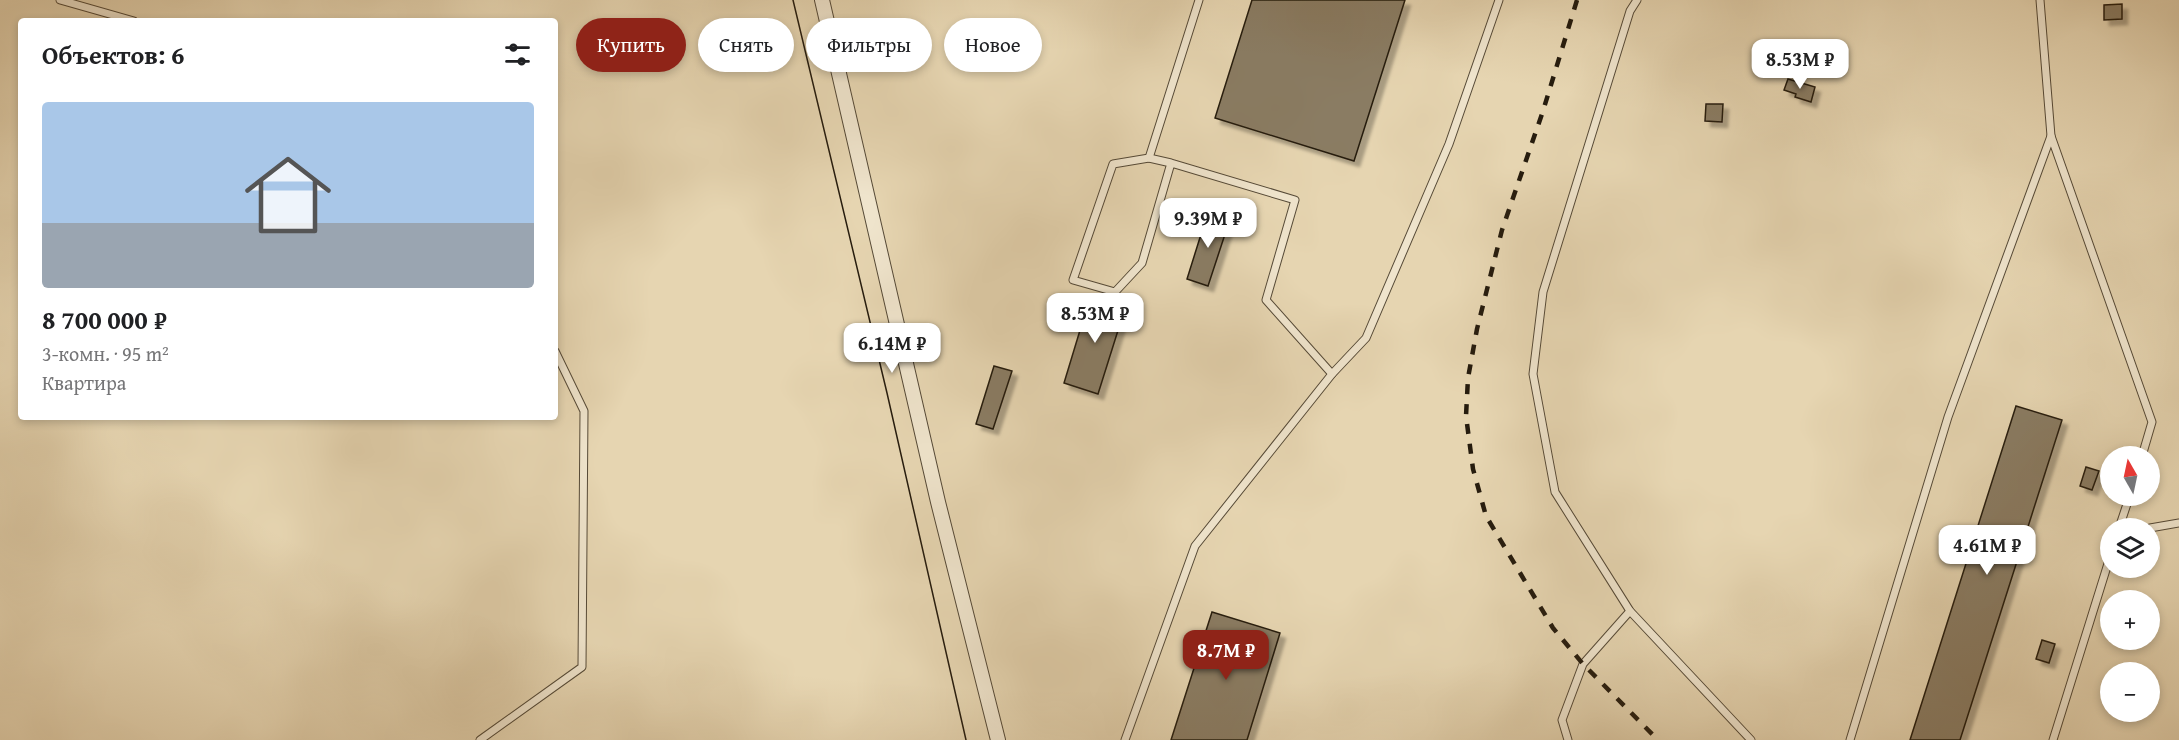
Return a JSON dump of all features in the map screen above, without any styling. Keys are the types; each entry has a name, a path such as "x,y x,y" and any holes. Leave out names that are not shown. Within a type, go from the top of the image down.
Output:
{"street":[{"path":"822,0 938,501 998,740"}],"lane":[{"path":"60,0 123,18"},
{"path":"1149,158 1199,0"},
{"path":"1125,740 1195,546 1332,374 1366,338 1449,144 1499,0"},
{"path":"1637,0 1630,11 1544,292 1533,374 1555,492 1630,611 1751,740"},
{"path":"2040,0 2051,136 2152,422 2145,446"},
{"path":"1851,740 1948,417 2051,136"},
{"path":"1171,163 1142,263 1115,292 1073,280 1113,164 1149,158 1171,163 1295,201 1266,300 1332,374"},
{"path":"480,740 582,667 584,411 558,357"},
{"path":"2160,526 2179,523"},
{"path":"2053,740 2103,578"},
{"path":"1568,740 1562,720 1583,664 1630,611"}],"building":[{"path":"1252,0 1405,0 1354,161 1215,118"},
{"path":"2122,4 2122,19 2104,20 2104,5"},
{"path":"1788,79 1815,87 1811,102 1795,97 1796,94 1784,90"},
{"path":"1706,104 1723,104 1722,122 1705,121"},
{"path":"1208,212 1230,219 1208,286 1187,279"},
{"path":"1091,294 1126,305 1098,394 1064,383"},
{"path":"994,366 1012,371 993,429 976,424"},
{"path":"2016,406 2062,420 1960,740 1910,740"},
{"path":"2086,467 2099,471 2092,490 2080,486"},
{"path":"1212,612 1280,633 1247,740 1171,740"},
{"path":"2042,640 2055,644 2049,663 2036,659"}],"tram line":[{"path":"793,0 887,393 966,740"}],"railway":[{"path":"1577,0 1543,111 1502,230 1477,329 1468,378 1466,416 1473,469 1486,516 1553,628 1583,664 1658,740"}]}
